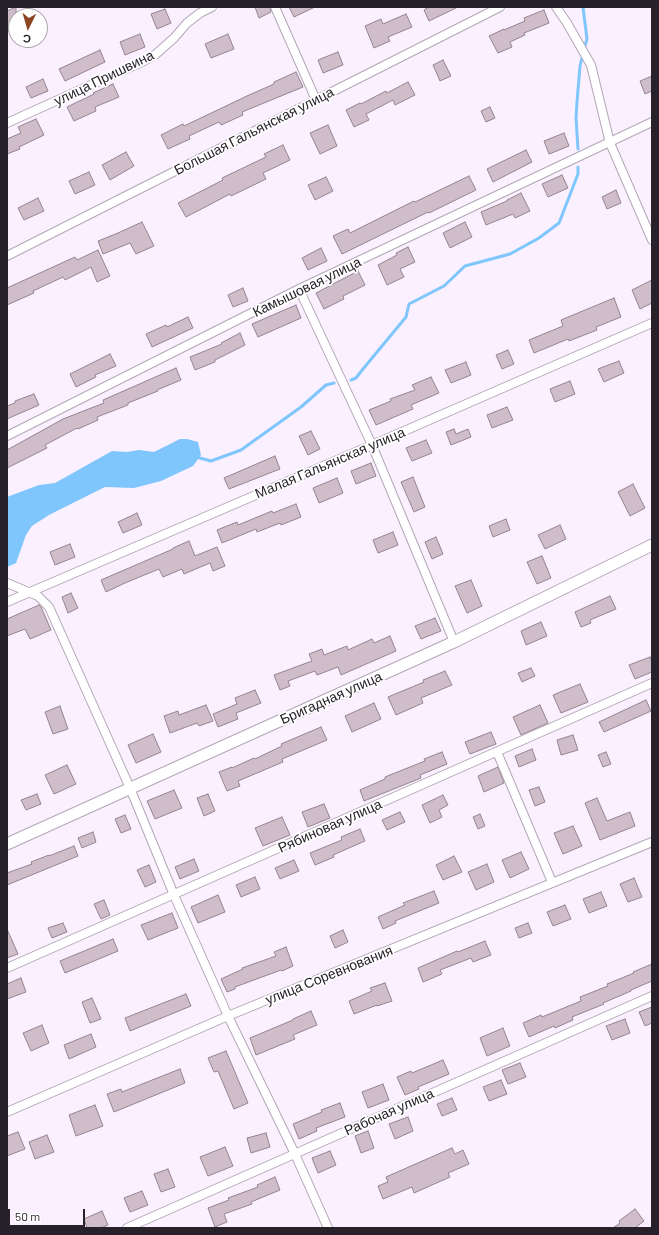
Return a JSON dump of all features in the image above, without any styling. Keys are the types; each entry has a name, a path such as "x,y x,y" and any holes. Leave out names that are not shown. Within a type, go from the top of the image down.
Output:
{"street":[{"name":"улица Пришвина","path":"7,123 144,61 156,54 174,38 187,23 200,13 212,7"},
{"path":"275,7 316,100"},
{"name":"Большая Гальянская улица","path":"7,256 500,7"},
{"path":"556,7 567,23 591,66 610,143 652,240"},
{"name":"Камышовая улица","path":"7,436 299,289 652,122"},
{"path":"299,289 372,445 454,642"},
{"name":"Малая Гальянская улица","path":"7,602 652,323"},
{"name":"Бригадная улица","path":"7,844 454,642 652,545"},
{"path":"7,583 31,592 43,600 49,607 130,788 174,895 228,1016 295,1154 328,1228"},
{"name":"Рябиновая улица","path":"7,968 652,683"},
{"path":"497,752 552,882"},
{"name":"улица Соревнования","path":"7,1112 228,1016 652,842"},
{"name":"Рабочая улица","path":"127,1228 652,996"}],"water":[{"path":"180,439 198,442 201,455 193,466 161,481 134,488 105,487 49,515 32,526 26,535 16,563 7,567 7,497 39,485 55,483 112,451 127,452 139,450 154,452"}],"building":[{"path":"255,7 270,7 271,12 259,18"},
{"path":"289,7 315,7 294,17"},
{"path":"429,7 458,7 429,21 424,10"},
{"path":"165,9 171,23 157,29 151,14"},
{"path":"544,10 549,23 524,33 525,35 510,42 512,47 498,53 489,36 525,21 524,18"},
{"path":"7,11 8,11 7,32"},
{"path":"406,14 412,27 388,37 390,41 374,48 365,26 381,19 383,24"},
{"path":"140,34 145,47 125,55 120,42"},
{"path":"228,34 234,49 211,58 205,44"},
{"path":"100,50 105,62 65,81 59,69"},
{"path":"338,52 343,65 323,73 318,60"},
{"path":"443,60 451,76 440,81 433,65"},
{"path":"296,72 303,87 242,112 243,115 221,125 219,122 189,136 190,139 168,149 161,135 183,124 184,126 274,84 274,82"},
{"path":"652,76 652,91 645,94 640,81"},
{"path":"43,79 48,91 31,98 26,87"},
{"path":"408,82 415,95 395,105 393,100 366,114 369,120 354,127 346,110 386,91 387,93"},
{"path":"113,84 119,97 95,107 96,111 74,121 67,107"},
{"path":"490,107 495,118 486,122 481,111"},
{"path":"36,119 44,135 19,147 20,149 7,154 7,139 21,133 18,127"},
{"path":"328,125 337,146 320,154 310,133"},
{"path":"564,133 569,146 549,154 544,141"},
{"path":"283,145 290,160 263,173 266,179 231,196 230,194 186,217 178,203 223,180 222,178 266,157 264,154"},
{"path":"526,150 532,162 493,182 487,169"},
{"path":"126,152 134,166 110,180 102,165"},
{"path":"89,172 95,185 75,194 69,181"},
{"path":"562,175 568,188 548,197 542,184"},
{"path":"469,176 476,190 342,254 333,236 348,229 350,233 414,201 415,202"},
{"path":"326,177 333,191 315,200 308,185"},
{"path":"616,190 621,203 607,209 602,197"},
{"path":"521,193 530,211 515,218 513,214 486,225 481,212 507,201"},
{"path":"38,198 44,211 24,220 18,208"},
{"path":"142,222 154,246 136,254 130,243 103,254 98,241"},
{"path":"465,222 472,237 450,248 443,233"},
{"path":"408,247 415,262 400,269 404,277 387,285 378,265 397,255 396,253"},
{"path":"321,248 327,261 308,270 302,258"},
{"path":"98,250 110,276 97,282 91,267 65,280 63,277 33,291 34,293 7,305 7,288 75,257 77,260"},
{"path":"358,271 365,285 343,296 344,299 324,309 316,293"},
{"path":"652,280 652,303 640,309 632,290"},
{"path":"243,288 248,301 233,307 228,295"},
{"path":"614,298 621,317 596,327 597,330 569,341 568,339 534,353 529,340 563,326 561,320"},
{"path":"296,305 301,318 258,337 252,324"},
{"path":"188,317 193,328 152,347 146,334 166,325 167,327"},
{"path":"240,333 245,345 215,360 215,362 195,370 190,357 222,344 221,343"},
{"path":"508,350 514,364 502,369 496,355"},
{"path":"110,354 116,366 95,375 96,377 76,387 70,374"},
{"path":"619,361 624,373 604,382 598,369"},
{"path":"466,362 471,375 451,383 445,370"},
{"path":"176,368 181,380 128,403 128,405 97,417 98,420 78,429 77,428 45,445 47,448 7,468 7,450 63,419 104,403 103,400"},
{"path":"431,377 439,393 411,405 413,409 376,425 369,410 391,401 390,399 415,390 412,385"},
{"path":"570,381 575,394 555,402 550,389"},
{"path":"34,394 39,405 7,419 7,406 15,403 15,401"},
{"path":"507,407 513,420 492,428 487,415"},
{"path":"454,429 456,434 468,429 471,437 451,445 446,432"},
{"path":"311,431 320,449 308,455 299,436"},
{"path":"426,440 432,453 412,461 406,448"},
{"path":"275,456 280,469 229,489 224,478"},
{"path":"371,463 376,476 356,484 351,471"},
{"path":"413,477 425,507 414,512 401,482"},
{"path":"337,478 343,493 319,503 313,488"},
{"path":"633,484 645,508 630,516 618,492"},
{"path":"296,504 301,517 257,532 256,529 222,543 217,530 237,522 238,525 272,511 273,513"},
{"path":"137,513 142,525 123,533 118,522"},
{"path":"506,519 510,530 493,537 489,526"},
{"path":"560,525 566,539 545,549 538,535"},
{"path":"393,532 398,545 378,553 373,540"},
{"path":"436,537 443,554 432,559 425,542"},
{"path":"189,541 195,556 217,547 225,566 213,571 210,563 184,574 182,569 163,577 159,569 106,592 101,580"},
{"path":"70,544 75,557 55,565 50,552"},
{"path":"542,556 551,578 537,584 527,562"},
{"path":"471,580 482,606 467,613 455,586"},
{"path":"71,593 78,608 68,613 62,597"},
{"path":"610,596 616,609 590,620 591,623 581,627 575,612"},
{"path":"39,605 51,630 30,639 25,629 7,636 7,619"},
{"path":"435,618 441,631 421,639 415,626"},
{"path":"541,622 547,636 526,645 521,631"},
{"path":"390,636 396,651 341,675 338,667 317,675 315,671 288,681 290,686 280,690 274,675 312,661 309,654 322,649 324,655 347,646 348,650 372,639 374,643"},
{"path":"650,657 652,662 652,672 635,679 629,665"},
{"path":"531,668 535,676 522,682 518,673"},
{"path":"445,671 452,685 421,698 423,703 396,715 388,697 424,682 423,680"},
{"path":"580,684 588,702 561,713 553,695"},
{"path":"255,690 261,703 236,713 238,719 218,727 213,714 237,704 235,698"},
{"path":"646,700 651,711 604,732 599,722"},
{"path":"374,703 381,719 352,732 345,716"},
{"path":"206,705 213,721 199,726 197,723 170,733 164,716 178,711 179,715"},
{"path":"540,705 548,723 521,735 513,717"},
{"path":"60,706 68,729 53,734 45,712"},
{"path":"321,727 327,740 282,759 283,762 238,781 240,786 227,791 219,772 254,758 255,759 282,746 281,744"},
{"path":"491,732 496,744 470,754 465,742"},
{"path":"153,734 161,752 136,763 128,745"},
{"path":"573,735 578,750 561,755 557,740"},
{"path":"532,749 536,760 519,767 515,756"},
{"path":"442,752 447,764 420,775 421,778 364,801 360,790 385,779 385,777 425,761 424,759"},
{"path":"606,752 611,764 603,767 598,755"},
{"path":"67,765 76,784 54,794 45,775"},
{"path":"498,767 504,783 484,792 478,776"},
{"path":"539,787 545,802 535,806 529,790"},
{"path":"174,790 182,808 155,819 147,801"},
{"path":"37,794 41,804 26,810 21,800"},
{"path":"208,794 215,811 204,816 197,798"},
{"path":"443,795 448,805 439,810 442,817 430,823 422,805"},
{"path":"597,798 607,821 630,812 635,826 600,840 585,803"},
{"path":"324,804 330,818 308,827 302,812"},
{"path":"400,812 405,822 387,830 382,820"},
{"path":"480,814 485,826 478,829 473,817"},
{"path":"125,815 131,829 121,833 115,819"},
{"path":"282,817 290,835 263,846 255,828"},
{"path":"573,826 582,846 563,854 554,833"},
{"path":"360,829 365,841 333,855 334,857 315,865 310,853 342,840 341,837"},
{"path":"93,832 96,842 82,848 78,838"},
{"path":"74,846 78,856 7,885 7,873 32,864 31,862"},
{"path":"521,852 529,869 510,878 502,860"},
{"path":"454,856 462,872 443,880 436,865"},
{"path":"194,859 199,871 180,879 175,867"},
{"path":"294,860 299,871 280,879 275,868"},
{"path":"487,864 494,882 476,890 468,872"},
{"path":"149,865 156,882 145,887 137,870"},
{"path":"255,877 260,889 241,897 236,885"},
{"path":"634,878 642,897 628,902 620,884"},
{"path":"434,891 439,903 395,921 396,923 383,929 378,917 405,905 403,903"},
{"path":"601,892 607,906 589,913 583,899"},
{"path":"218,895 225,912 198,923 191,907"},
{"path":"104,900 110,915 101,919 94,904"},
{"path":"565,905 571,919 553,926 547,912"},
{"path":"172,913 178,928 148,940 141,925"},
{"path":"63,923 67,932 52,938 48,928"},
{"path":"528,923 532,933 519,938 515,928"},
{"path":"7,929 18,954 7,958"},
{"path":"343,930 348,942 335,948 330,936"},
{"path":"113,939 118,951 65,973 60,961"},
{"path":"485,941 491,955 473,962 471,958 440,970 442,974 423,982 418,968"},
{"path":"286,947 293,966 235,987 235,989 227,992 221,979 243,969 242,968 276,956 274,952"},
{"path":"652,964 652,981 603,1003 604,1004 572,1017 573,1020 555,1028 554,1026 529,1037 523,1023 581,1001 580,997 608,986 607,984"},
{"path":"21,978 26,992 7,999 7,984"},
{"path":"385,983 392,1001 354,1014 349,1001 372,991 370,988"},
{"path":"186,994 191,1006 130,1031 125,1018"},
{"path":"92,998 101,1019 90,1023 82,1002"},
{"path":"652,1007 652,1023 645,1026 639,1012"},
{"path":"311,1011 317,1025 293,1035 295,1039 256,1055 250,1038"},
{"path":"625,1019 630,1033 612,1040 606,1026"},
{"path":"42,1025 49,1043 31,1051 23,1033"},
{"path":"503,1028 510,1046 487,1056 480,1038"},
{"path":"91,1034 96,1047 69,1059 64,1045"},
{"path":"226,1051 248,1103 234,1109 218,1071 214,1072 208,1058"},
{"path":"443,1060 449,1074 418,1087 419,1089 405,1095 397,1077 411,1071 412,1073"},
{"path":"520,1063 526,1077 508,1084 502,1070"},
{"path":"180,1069 185,1083 114,1112 107,1094 121,1089 122,1092"},
{"path":"501,1080 507,1094 489,1101 483,1087"},
{"path":"383,1084 389,1100 368,1108 362,1092"},
{"path":"452,1098 457,1110 442,1116 437,1104"},
{"path":"340,1103 345,1117 316,1128 317,1131 299,1139 293,1124 322,1112 321,1110"},
{"path":"95,1105 103,1126 76,1136 69,1115"},
{"path":"408,1117 413,1131 395,1139 389,1124"},
{"path":"368,1131 374,1148 361,1153 355,1136"},
{"path":"18,1132 25,1149 7,1156 7,1136"},
{"path":"266,1133 270,1147 251,1153 247,1138"},
{"path":"47,1135 54,1152 35,1159 29,1142"},
{"path":"225,1147 233,1166 208,1176 200,1157"},
{"path":"452,1148 455,1154 463,1150 469,1164 448,1173 450,1177 414,1193 412,1187 383,1199 378,1186 388,1182 386,1177"},
{"path":"330,1151 336,1165 318,1173 312,1158"},
{"path":"168,1169 175,1187 161,1192 154,1174"},
{"path":"275,1177 280,1190 251,1202 252,1204 224,1214 227,1222 215,1227 208,1208 229,1200 228,1198 258,1187 257,1185"},
{"path":"142,1191 148,1205 130,1212 124,1198"},
{"path":"635,1209 644,1221 635,1228 613,1228 620,1223 619,1221"},
{"path":"102,1211 108,1225 101,1228 87,1228 84,1219"}],"waterway":[{"path":"583,7 587,39 584,49"},
{"path":"578,149 576,118 580,66 583,54"},
{"path":"351,380 356,378 406,317 409,304 444,286 465,266 510,254 539,238 559,223 578,174 578,167"},
{"path":"196,457 211,461 241,450 301,407 326,385 334,383"}]}
